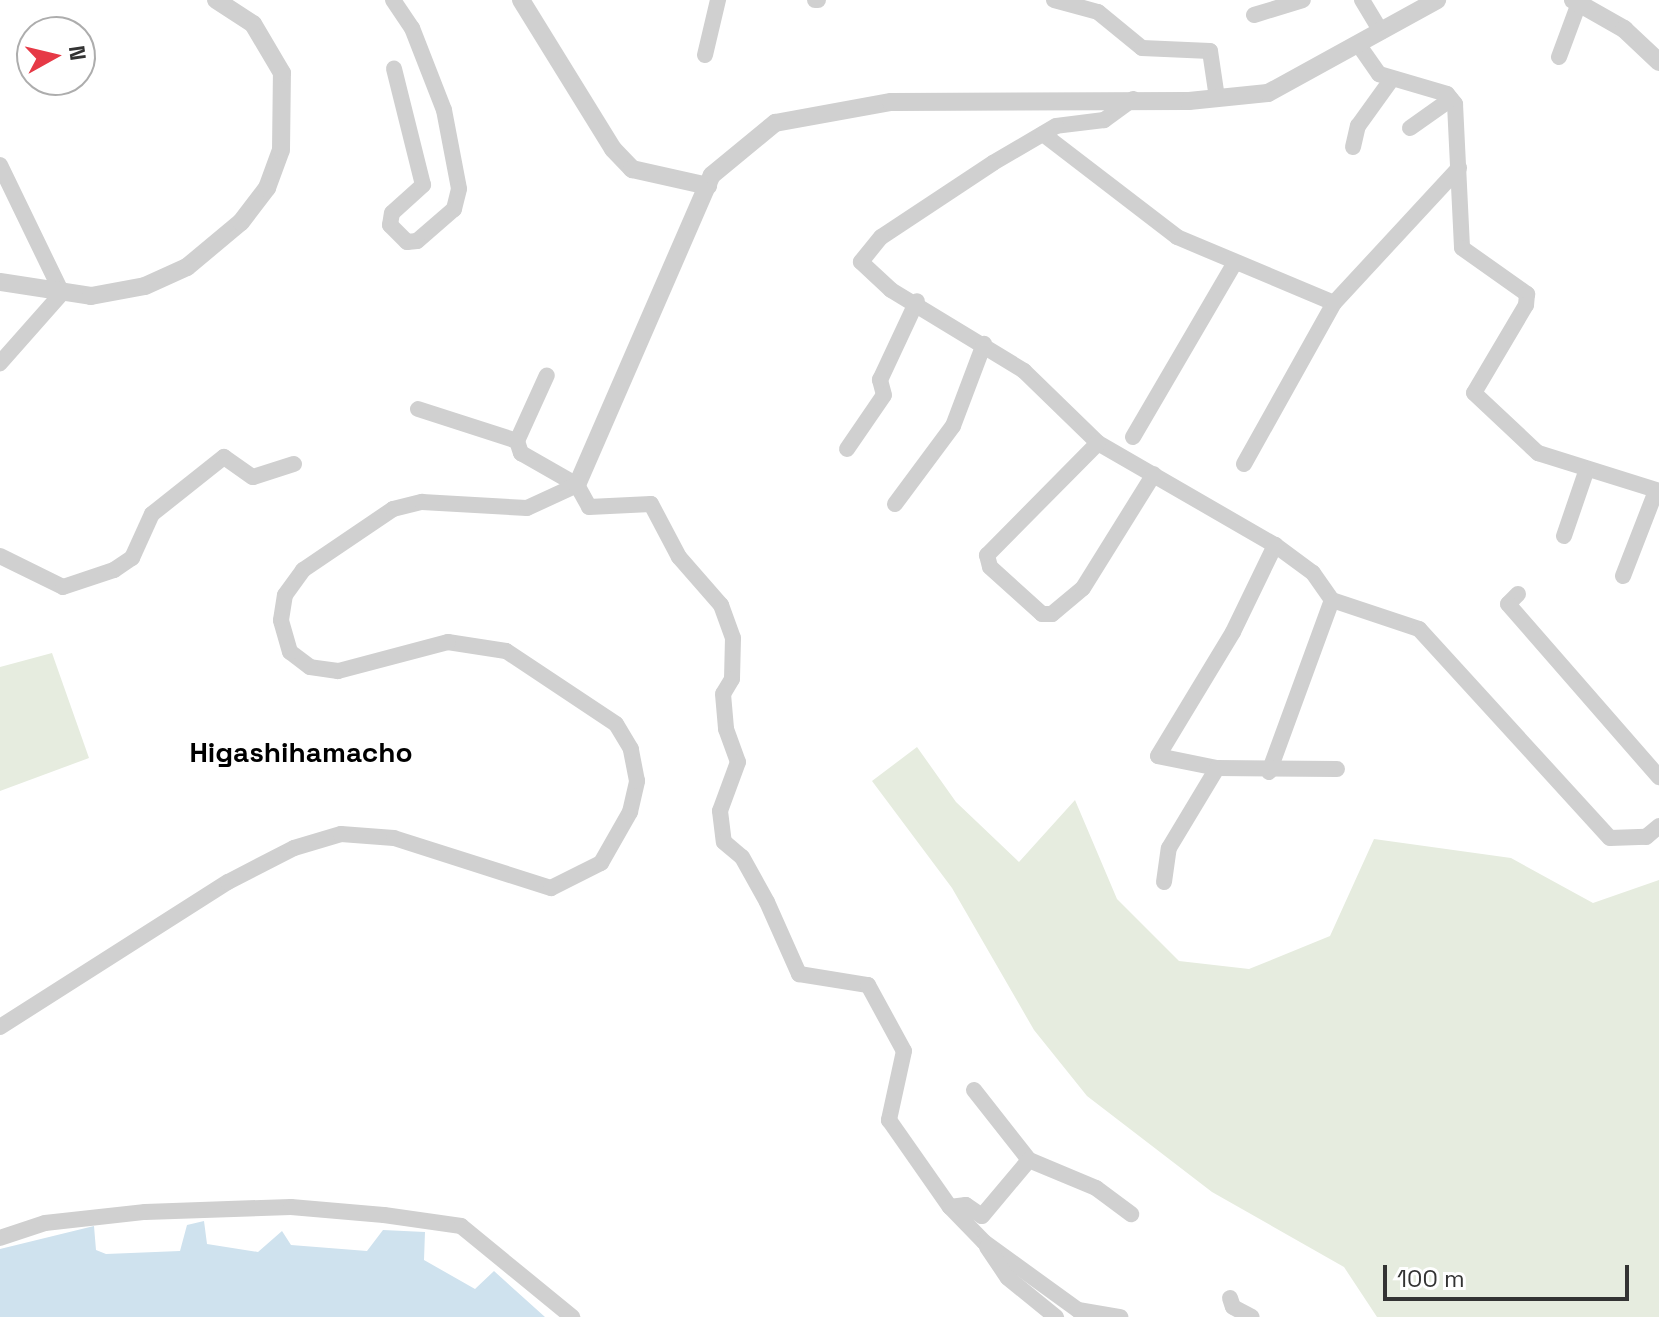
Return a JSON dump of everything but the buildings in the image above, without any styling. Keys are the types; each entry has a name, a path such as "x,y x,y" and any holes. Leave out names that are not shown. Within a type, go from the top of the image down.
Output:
{"street":[{"path":"0,282 91,296 145,286 187,267 234,230 267,188 281,150 282,73 253,24 216,0"},
{"path":"393,0 412,28 444,110 459,189 454,209 407,242 390,225 392,213 423,185 394,69"},
{"path":"521,0 613,149 632,169 708,186"},
{"path":"705,55 718,0"},
{"path":"1054,0 1098,12 1142,48 1210,51 1217,98"},
{"path":"1254,15 1303,0"},
{"path":"1362,0 1381,32"},
{"path":"1120,1317 1078,1310 984,1242 950,1207 889,1120 903,1065 901,1038 861,979 799,974 767,902 742,857 724,842 720,811 738,762 726,729 723,694 732,679 733,638 721,605 679,557 651,504 599,510 582,501 577,485 708,186 754,136 815,111 926,101 1217,98 1268,93 1437,0"},
{"path":"1559,57 1576,1 1624,29 1659,62"},
{"path":"1358,44 1391,80 1451,99 1459,116 1462,248 1527,294 1474,393 1538,453 1657,491 1623,576"},
{"path":"1353,147 1358,126 1391,80"},
{"path":"1133,99 1104,120 1074,121 1043,134 881,237 861,262 891,290 917,301 1049,391 1098,443 1275,545 1313,573 1332,600 1419,629 1610,838 1646,837 1659,826"},
{"path":"1410,128 1451,99"},
{"path":"1043,134 1177,237 1234,264 1334,303"},
{"path":"0,165 62,293"},
{"path":"1244,464 1334,303 1459,168"},
{"path":"1133,437 1234,264"},
{"path":"0,363 62,293"},
{"path":"847,449 884,395 880,380 917,301"},
{"path":"895,504 953,426 984,344"},
{"path":"547,375 517,441 521,453 577,485"},
{"path":"418,409 517,441"},
{"path":"1098,443 987,555 990,567 1042,614 1052,614 1083,588 1154,474"},
{"path":"0,556 63,587 132,558 152,514 224,457 253,477 294,464"},
{"path":"1564,536 1587,469"},
{"path":"0,1027 228,882 294,848 341,834 394,838 551,888 580,879 601,863 630,812 637,781 631,749 616,724 506,651 448,642 324,669 290,652 281,620 285,595 303,570 393,509 422,502 527,508 577,485"},
{"path":"1275,545 1233,632 1158,756 1217,768 1269,772 1337,769"},
{"path":"1518,594 1508,604 1659,777"},
{"path":"1269,772 1332,600"},
{"path":"1164,882 1169,848 1217,768"},
{"path":"974,1090 1029,1160 1063,1170 1131,1214"},
{"path":"950,1207 966,1205 982,1216 1029,1160"},
{"path":"0,1238 45,1223 145,1212 291,1207 384,1215 461,1226 572,1317"},
{"path":"984,1242 1008,1278 1056,1317"},
{"path":"1230,1298 1233,1307 1252,1317"}],"shaded area":[{"path":"52,653 89,758 0,791 0,667"},
{"path":"917,747 956,802 1019,862 1075,800 1117,899 1179,961 1249,969 1330,936 1374,839 1511,858 1593,903 1659,880 1659,1317 1377,1317 1344,1267 1212,1192 1087,1096 1034,1030 952,888 872,781"}],"water":[{"path":"204,1221 207,1244 258,1252 282,1231 291,1245 367,1251 383,1230 425,1232 424,1260 475,1289 494,1271 545,1317 0,1317 0,1249 94,1226 96,1250 106,1254 180,1251 187,1225"}],"district":[{"name":"Higashihamacho","path":"301,752"}]}
